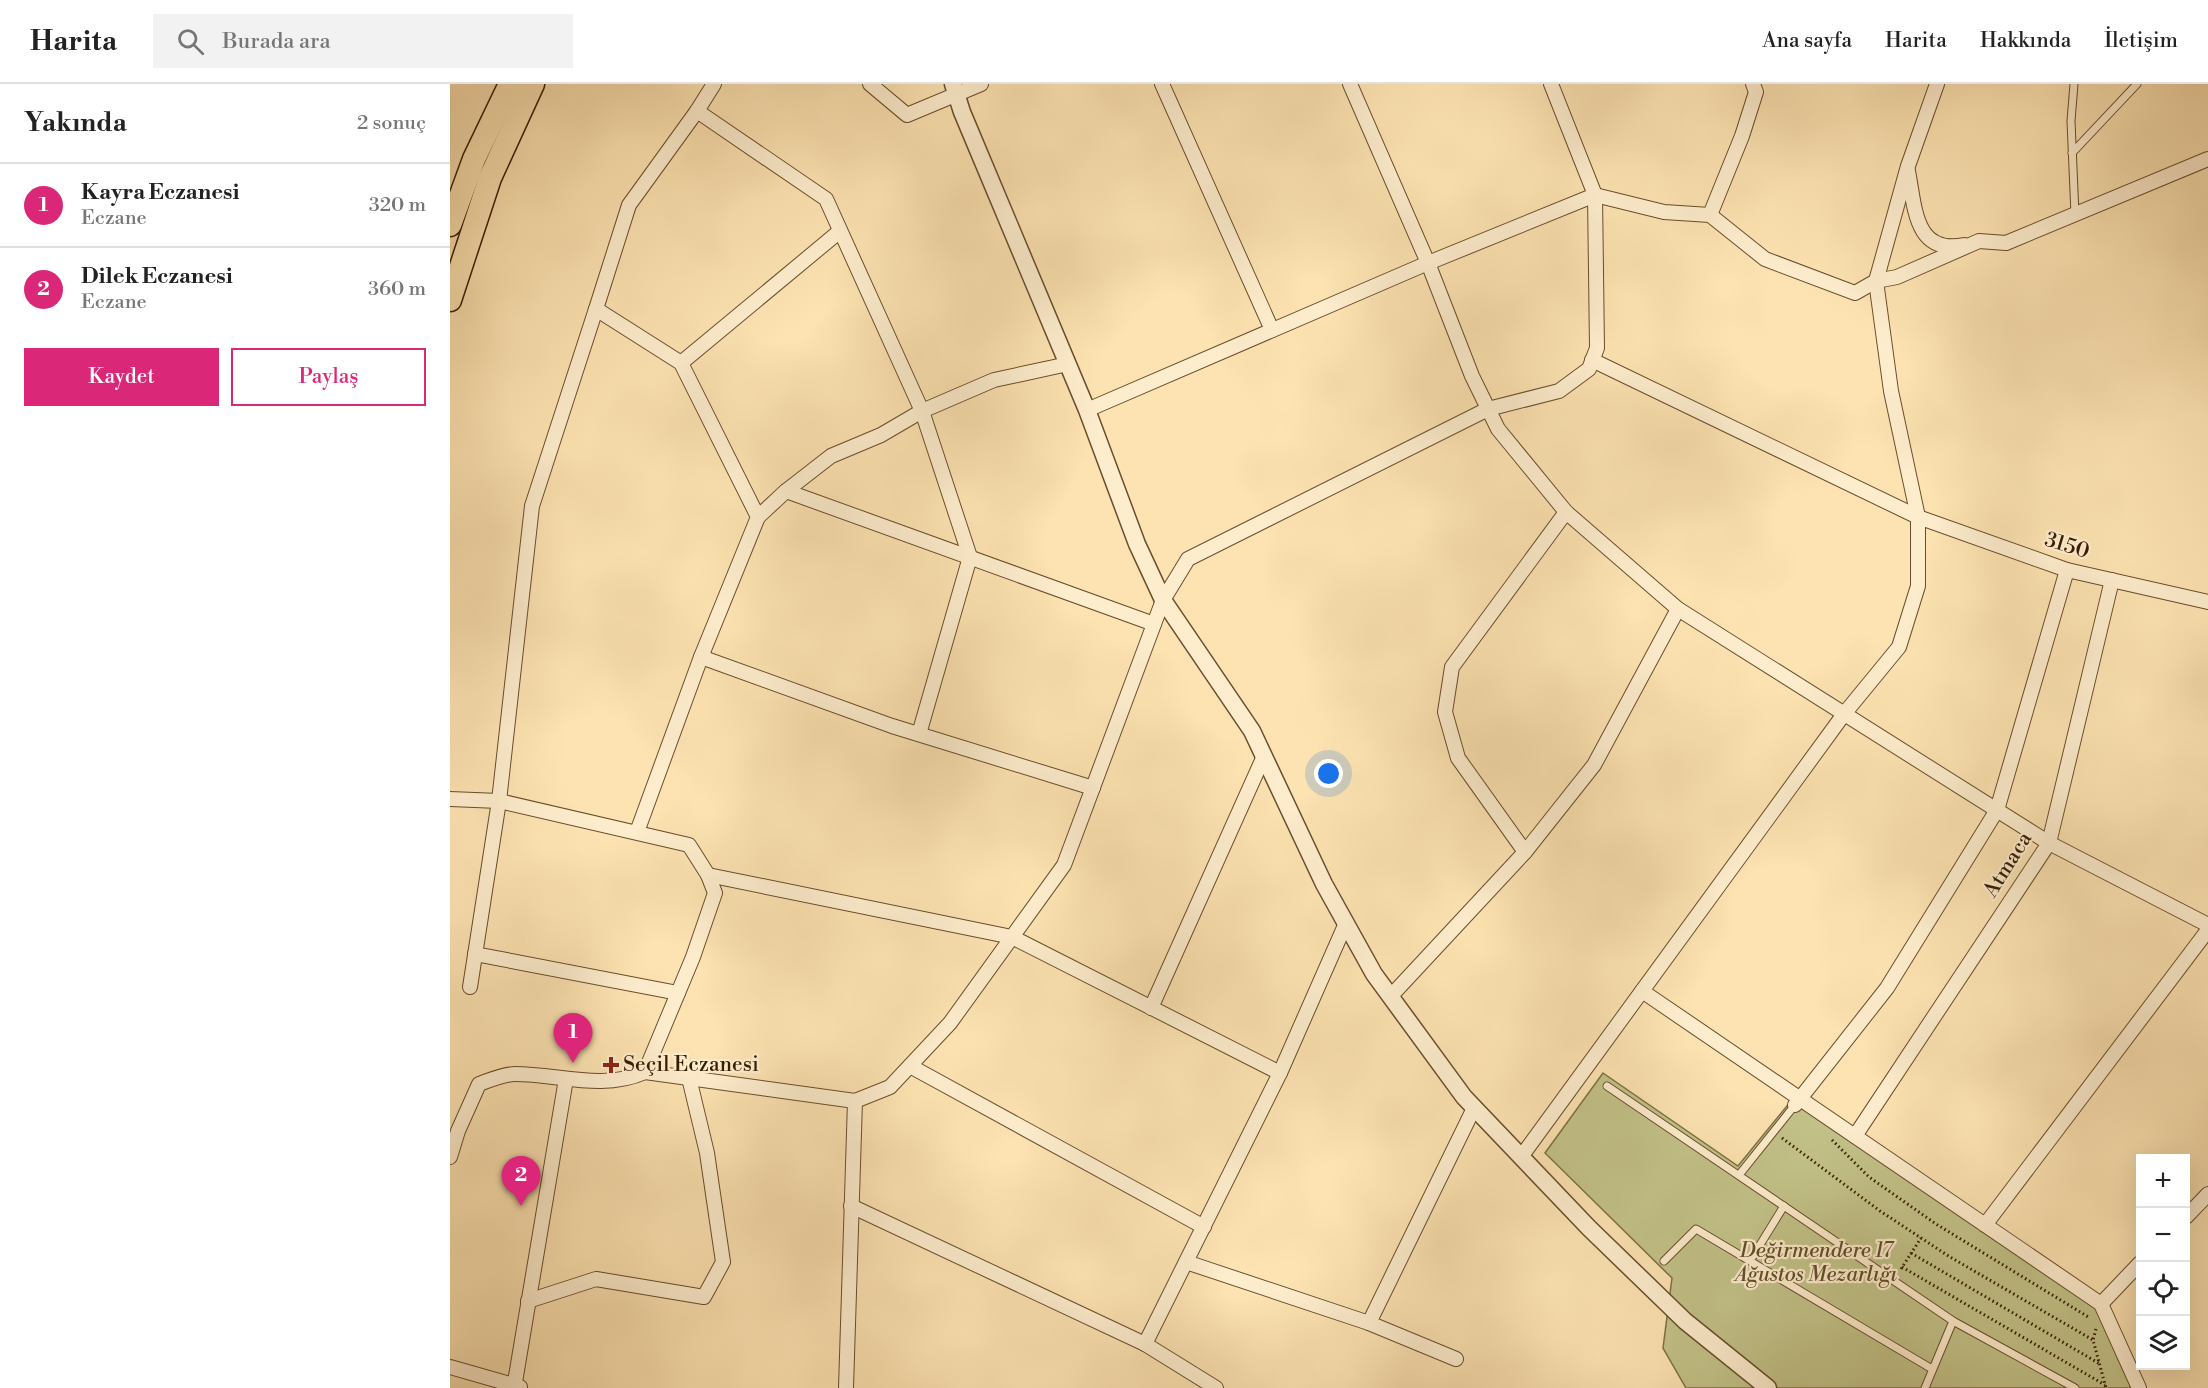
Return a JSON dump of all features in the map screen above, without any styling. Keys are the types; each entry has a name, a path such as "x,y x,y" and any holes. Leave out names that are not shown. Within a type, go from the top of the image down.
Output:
{"highway":[{"path":"450,225 474,159 510,84"},
{"path":"450,300 490,178 533,84"}],"street":[{"path":"470,987 500,801 532,506 629,206 714,84"},
{"path":"870,84 907,115 955,89 981,84"},
{"path":"1162,84 1272,330"},
{"path":"1350,84 1428,263 1472,376 1498,429 1566,512 1678,609 2049,843 2208,925"},
{"path":"450,1157 458,1131 479,1084 513,1073 598,1082 629,1080 645,1072 855,1101 890,1087 950,1023 1064,864 1163,600 1188,559 1488,409 1559,391 1589,369 1597,348 1595,195 1551,84"},
{"path":"1710,215 1742,136 1756,92 1753,84"},
{"path":"1521,1157 1844,714 1899,647 1918,586 1918,517 1891,391 1876,281 1908,166 1937,84"},
{"path":"955,89 1087,410 1137,544 1163,600 1252,731 1324,884 1374,974 1474,1108 1588,1227 1685,1321 1768,1388"},
{"path":"697,111 826,199 922,411 970,557 919,734"},
{"path":"1908,166 1917,223 1923,235 1935,243 1955,247 1979,241 2006,243 2208,159"},
{"path":"1087,410 1428,263 1595,195 1664,212 1710,215 1765,259 1855,292 1876,281 1897,277 1979,241"},
{"path":"681,363 840,231"},
{"path":"596,309 681,363 758,517"},
{"name":"3150","path":"1592,360 1918,517 2067,570 2208,602"},
{"path":"637,832 701,657 758,517 786,491 831,456 881,435 922,411 994,380 1068,364"},
{"path":"786,491 1154,624"},
{"path":"1525,852 1458,758 1445,712 1452,667 1566,512"},
{"path":"1798,1102 1887,988 1997,810 2067,570"},
{"name":"Atmaca","path":"1855,1136 2049,843 2112,580"},
{"path":"1390,997 1525,852 1594,765 1678,609"},
{"path":"701,657 919,734 1093,788"},
{"path":"1151,1008 1264,756"},
{"path":"450,799 500,801 689,845 708,875 715,894 693,957 645,1072"},
{"path":"708,875 1012,937 1280,1073"},
{"path":"1145,1344 1280,1073 1346,923"},
{"path":"1985,1225 2208,930"},
{"path":"476,954 678,993"},
{"path":"1642,991 1798,1102 1855,1136 2101,1304 2139,1388"},
{"path":"910,1066 1203,1227"},
{"path":"528,1301 596,1279 704,1297 723,1262 707,1153 689,1078"},
{"path":"450,1367 517,1387 528,1301 566,1079"},
{"path":"846,1388 855,1101"},
{"path":"1369,1323 1474,1108"},
{"path":"2190,1213 2208,1194"},
{"path":"851,1206 1145,1344 1216,1388"},
{"path":"1186,1262 1369,1323 1456,1359"},
{"path":"2101,1304 2136,1267"}],"lane":[{"path":"2074,84 2071,121 2074,215"},
{"path":"2072,153 2138,84"},
{"path":"1607,1086 1953,1321 2075,1388"},
{"path":"1739,1175 1798,1102"},
{"path":"1750,1261 1784,1206"},
{"path":"1664,1261 1696,1229 1932,1369"},
{"path":"1924,1388 1953,1321"}],"path":[{"path":"1774,1132 1880,1211 1950,1257 2093,1340"},
{"path":"1863,1171 1936,1224 2097,1322 2093,1340 2106,1386"},
{"path":"1893,1280 1921,1238"},
{"path":"1911,1253 2100,1364"},
{"path":"1902,1267 2106,1386"}],"green space":[{"name":"Değirmendere 17 Ağustos Mezarlığı","path":"1603,1073 1738,1166 1795,1096 2096,1309 2134,1388 1686,1388 1663,1348 1672,1278 1545,1153"}],"place":[{"name":"Kayra Eczanesi","path":"573,1063"},
{"name":"Seçil Eczanesi","path":"611,1065"},
{"name":"Dilek Eczanesi","path":"521,1206"}]}
